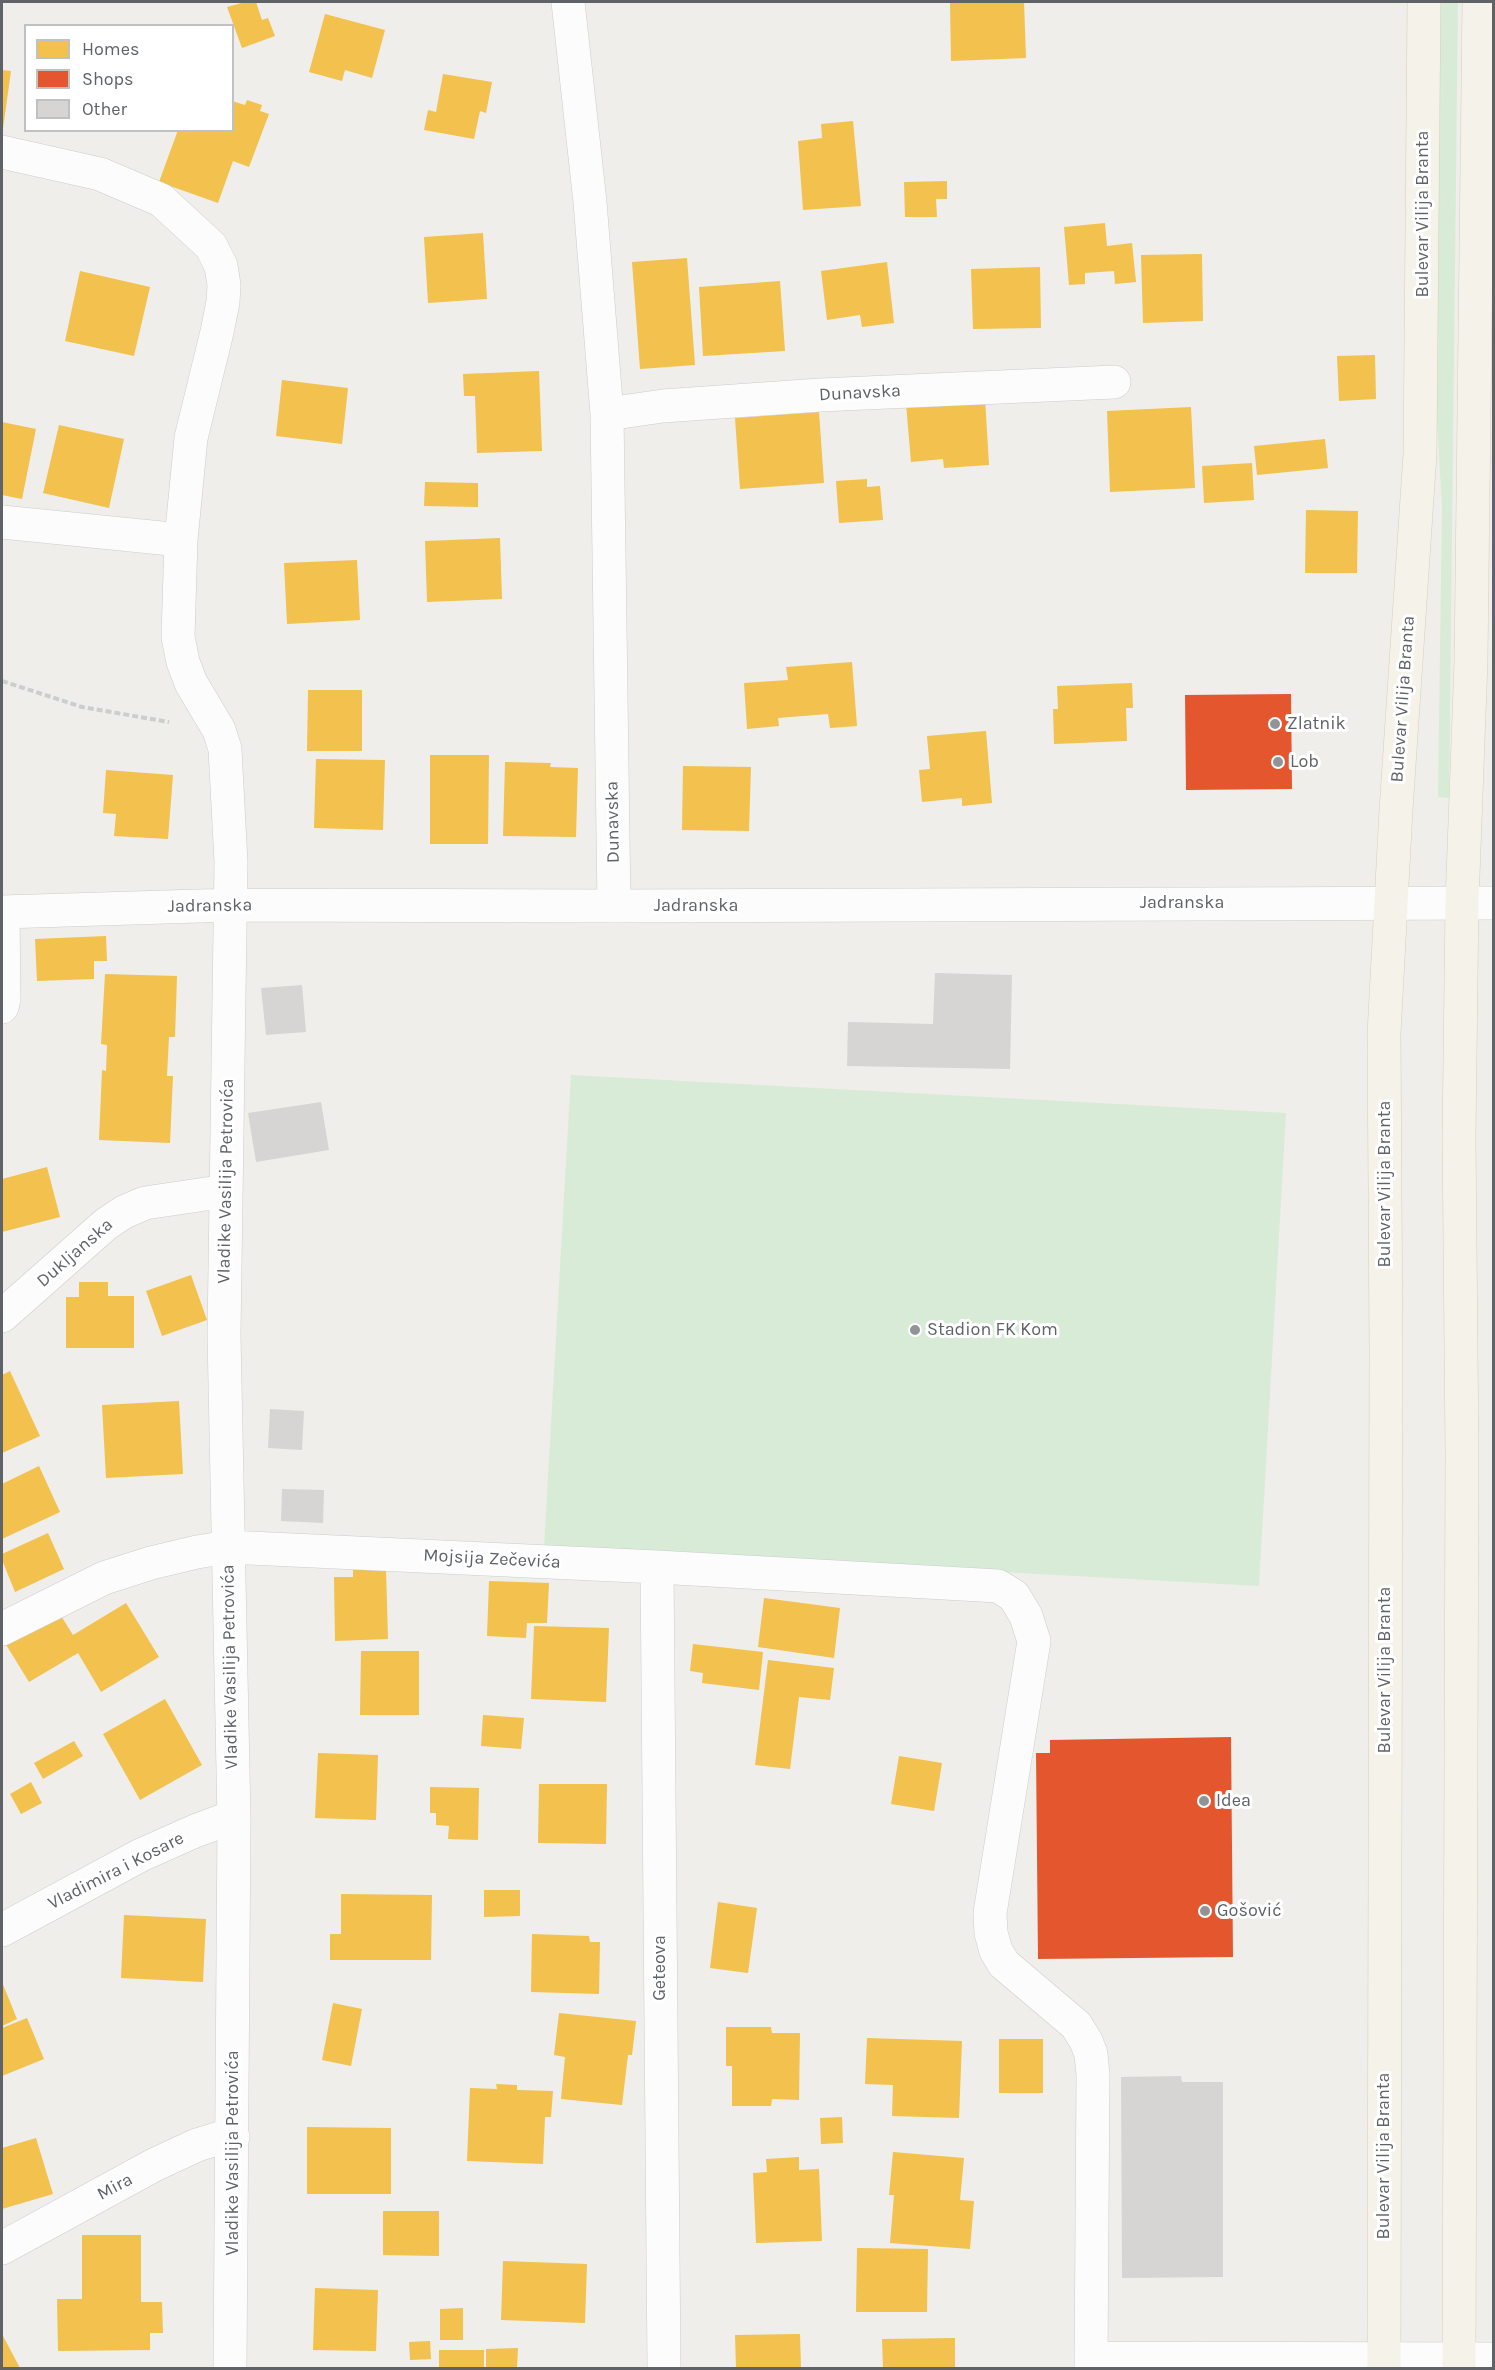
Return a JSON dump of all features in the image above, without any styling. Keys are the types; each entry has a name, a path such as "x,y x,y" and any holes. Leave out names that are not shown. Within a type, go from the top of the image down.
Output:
{"main road":[{"name":"Bulevar Vilija Branta","path":"1384,2364 1386,1384 1384,1034 1420,454 1424,2"},
{"path":"1458,2364 1462,1454 1459,1136 1478,903 1472,638 1479,2"}],"street":[{"name":"Dunavska","path":"568,2 590,201 607,414 614,906"},
{"name":"Vladike Vasilija Petrovića","path":"2,152 100,174 161,200 211,246 222,266 224,302 191,438 181,540 178,637 183,662 191,683 219,730 225,749 231,905 224,1335 234,1819 231,2368"},
{"name":"Dunavska","path":"607,414 663,406 820,395 1113,382"},
{"path":"2,522 181,540"},
{"name":"Jadranska","path":"2,912 231,905 1478,903"},
{"path":"2,912 4,999 2,1007"},
{"name":"Dukljanska","path":"2,1316 106,1224 124,1212 145,1203 226,1191"},
{"name":"Mojsija Zečevića","path":"2,1629 104,1578 151,1563 228,1547 998,1586 1014,1596 1026,1616 1034,1641 990,1913 991,1933 996,1951 1004,1964 1076,2025 1086,2041 1090,2054 1093,2075 1091,2363"},
{"name":"Geteova","path":"657,1567 664,2368"},
{"name":"Vladimira i Kosare","path":"2,1930 141,1855 195,1831 234,1819"},
{"name":"Mira","path":"2,2248 154,2165 197,2145 220,2138 233,2137"},
{"path":"1091,2363 1458,2364 1494,2359"}],"path":[{"path":"2,681 82,707 219,730"}],"green space":[{"path":"1432,2 1458,2 1449,798 1438,797 1442,507 1436,403"},
{"name":"Stadion FK Kom","path":"571,1075 1286,1113 1259,1586 544,1547"}],"building: Homes":[{"path":"245,2 256,2 262,20 268,18 275,36 242,48 227,7"},
{"path":"950,2 1024,2 1026,58 951,61"},
{"path":"325,14 385,30 372,78 345,70 342,81 309,72"},
{"path":"2,70 11,71 3,129 2,129"},
{"path":"443,74 492,82 486,113 480,111 474,139 424,130 428,110 436,112"},
{"path":"247,100 262,105 260,111 269,114 249,167 233,161 218,203 159,182 177,132 234,132 234,102 245,105"},
{"path":"853,121 861,206 803,210 798,141 822,138 821,124"},
{"path":"947,181 947,199 936,199 937,217 905,217 904,182"},
{"path":"1105,223 1107,246 1132,243 1136,282 1115,284 1114,271 1085,273 1085,284 1069,285 1064,227"},
{"path":"483,233 487,299 428,303 424,237"},
{"path":"1202,254 1203,321 1143,323 1141,255"},
{"path":"687,258 695,365 640,369 632,262"},
{"path":"887,262 894,323 862,327 860,315 827,320 821,271"},
{"path":"1040,267 1041,328 973,329 971,269"},
{"path":"80,271 150,287 134,356 65,341"},
{"path":"780,281 785,351 703,356 699,287"},
{"path":"1375,355 1376,399 1339,401 1337,356"},
{"path":"539,371 542,451 477,453 475,396 464,396 463,374"},
{"path":"282,380 348,388 342,444 276,436"},
{"path":"985,398 989,465 944,468 943,459 911,462 906,404"},
{"path":"1191,407 1195,488 1110,492 1107,411"},
{"path":"819,412 824,483 740,489 735,418"},
{"path":"2,422 36,429 22,499 2,495"},
{"path":"59,425 124,439 109,508 43,493"},
{"path":"1325,439 1328,468 1257,475 1254,446"},
{"path":"1252,463 1254,500 1204,503 1202,466"},
{"path":"867,479 867,487 880,486 883,520 839,523 836,481"},
{"path":"425,482 478,483 478,507 424,506"},
{"path":"1306,510 1358,511 1357,573 1305,573"},
{"path":"500,538 502,599 427,602 425,541"},
{"path":"357,560 360,620 287,624 284,563"},
{"path":"852,662 857,726 830,728 828,714 778,718 779,726 747,729 744,683 788,680 786,667"},
{"path":"1132,683 1133,708 1126,708 1127,741 1054,744 1053,709 1058,709 1057,686"},
{"path":"308,690 362,690 362,751 307,751"},
{"path":"986,731 992,803 962,806 962,798 922,802 919,770 930,769 927,736"},
{"path":"430,755 489,755 488,844 430,844"},
{"path":"316,759 385,760 383,830 314,828"},
{"path":"505,762 551,763 550,767 578,768 576,837 503,836"},
{"path":"683,766 751,767 749,831 682,830"},
{"path":"106,770 173,775 168,839 114,836 116,814 103,813"},
{"path":"106,936 107,961 94,961 94,979 37,981 35,939"},
{"path":"105,974 177,976 175,1037 169,1037 167,1076 173,1076 170,1143 99,1140 102,1070 106,1071 107,1045 101,1044"},
{"path":"47,1167 60,1217 2,1232 2,1179"},
{"path":"191,1275 207,1320 162,1336 146,1291"},
{"path":"79,1282 108,1282 108,1296 134,1296 134,1348 66,1348 66,1297 79,1297"},
{"path":"10,1371 40,1436 2,1453 2,1375"},
{"path":"179,1401 183,1474 106,1478 102,1405"},
{"path":"39,1466 60,1512 2,1539 2,1484"},
{"path":"48,1533 64,1569 15,1592 2,1560 2,1554"},
{"path":"386,1569 388,1639 335,1641 334,1577 353,1577 353,1570"},
{"path":"489,1581 549,1583 547,1623 527,1623 526,1638 487,1636"},
{"path":"764,1598 840,1608 834,1658 758,1647"},
{"path":"126,1603 159,1657 101,1692 78,1653 29,1682 5,1643 58,1611 73,1635"},
{"path":"534,1626 609,1628 606,1702 531,1699"},
{"path":"693,1644 763,1652 759,1690 702,1683 703,1673 690,1671"},
{"path":"361,1651 419,1651 419,1715 360,1715"},
{"path":"768,1660 834,1668 830,1700 799,1697 790,1769 755,1765"},
{"path":"165,1699 202,1765 140,1800 103,1734"},
{"path":"483,1715 524,1718 521,1749 481,1746"},
{"path":"74,1741 83,1756 43,1779 34,1763"},
{"path":"318,1753 378,1755 376,1820 315,1818"},
{"path":"899,1756 942,1763 934,1811 891,1804"},
{"path":"31,1782 42,1803 21,1814 10,1794"},
{"path":"539,1784 607,1784 606,1844 538,1843"},
{"path":"430,1787 479,1788 478,1840 448,1839 449,1826 436,1825 436,1813 430,1813"},
{"path":"484,1890 520,1890 520,1916 484,1917"},
{"path":"341,1894 432,1895 431,1960 330,1960 330,1934 341,1934"},
{"path":"718,1902 757,1908 748,1973 710,1968"},
{"path":"124,1915 206,1919 203,1982 121,1978"},
{"path":"532,1934 589,1936 590,1942 600,1942 599,1994 531,1992"},
{"path":"2,1982 17,2019 2,2026"},
{"path":"333,2003 362,2009 351,2066 322,2060"},
{"path":"559,2013 636,2021 632,2055 628,2055 622,2105 561,2099 565,2057 554,2055"},
{"path":"27,2018 44,2059 2,2076 2,2028"},
{"path":"726,2027 771,2027 772,2033 800,2033 799,2100 772,2099 771,2106 732,2106 732,2066 726,2066"},
{"path":"867,2038 962,2041 959,2118 892,2116 893,2085 865,2084"},
{"path":"999,2039 1043,2039 1043,2093 999,2093"},
{"path":"496,2084 517,2085 517,2090 553,2091 551,2117 545,2117 543,2164 467,2161 470,2088 497,2089"},
{"path":"842,2117 843,2143 821,2144 820,2118"},
{"path":"307,2127 391,2128 391,2194 307,2194"},
{"path":"36,2138 53,2194 2,2209 2,2148"},
{"path":"893,2152 964,2158 960,2200 974,2201 970,2249 890,2243 894,2195 889,2195"},
{"path":"799,2157 799,2170 819,2169 822,2241 756,2243 753,2173 767,2172 766,2159"},
{"path":"383,2211 439,2211 439,2256 383,2255"},
{"path":"82,2235 141,2235 141,2302 162,2302 163,2333 150,2333 150,2350 58,2351 57,2299 82,2299"},
{"path":"857,2248 928,2249 927,2312 856,2312"},
{"path":"503,2261 587,2264 585,2323 501,2320"},
{"path":"315,2288 378,2290 376,2351 313,2350"},
{"path":"463,2308 463,2340 440,2340 440,2309"},
{"path":"2,2334 20,2368 2,2368"},
{"path":"800,2334 801,2368 736,2368 735,2335"},
{"path":"955,2338 955,2368 883,2368 882,2339"},
{"path":"430,2341 431,2359 410,2360 409,2342"},
{"path":"518,2348 517,2368 486,2368 486,2349"},
{"path":"439,2350 484,2350 484,2368 439,2368"}],"building: Shops":[{"path":"1291,694 1292,789 1186,790 1185,695"},
{"path":"1231,1737 1233,1957 1038,1959 1036,1753 1050,1753 1050,1740"}],"building: Other":[{"path":"935,973 1012,975 1010,1069 847,1066 848,1022 933,1024"},
{"path":"302,985 306,1032 266,1035 261,988"},
{"path":"321,1102 329,1150 256,1162 248,1113"},
{"path":"270,1409 304,1411 302,1450 268,1448"},
{"path":"282,1489 324,1490 323,1523 281,1521"},
{"path":"1181,2076 1182,2082 1223,2082 1223,2277 1122,2278 1121,2077"}],"place":[{"name":"Zlatnik","path":"1275,724"},
{"name":"Lob","path":"1278,762"},
{"name":"Stadion FK Kom","path":"915,1330"},
{"name":"Idea","path":"1204,1801"},
{"name":"Gošović","path":"1205,1911"}]}
